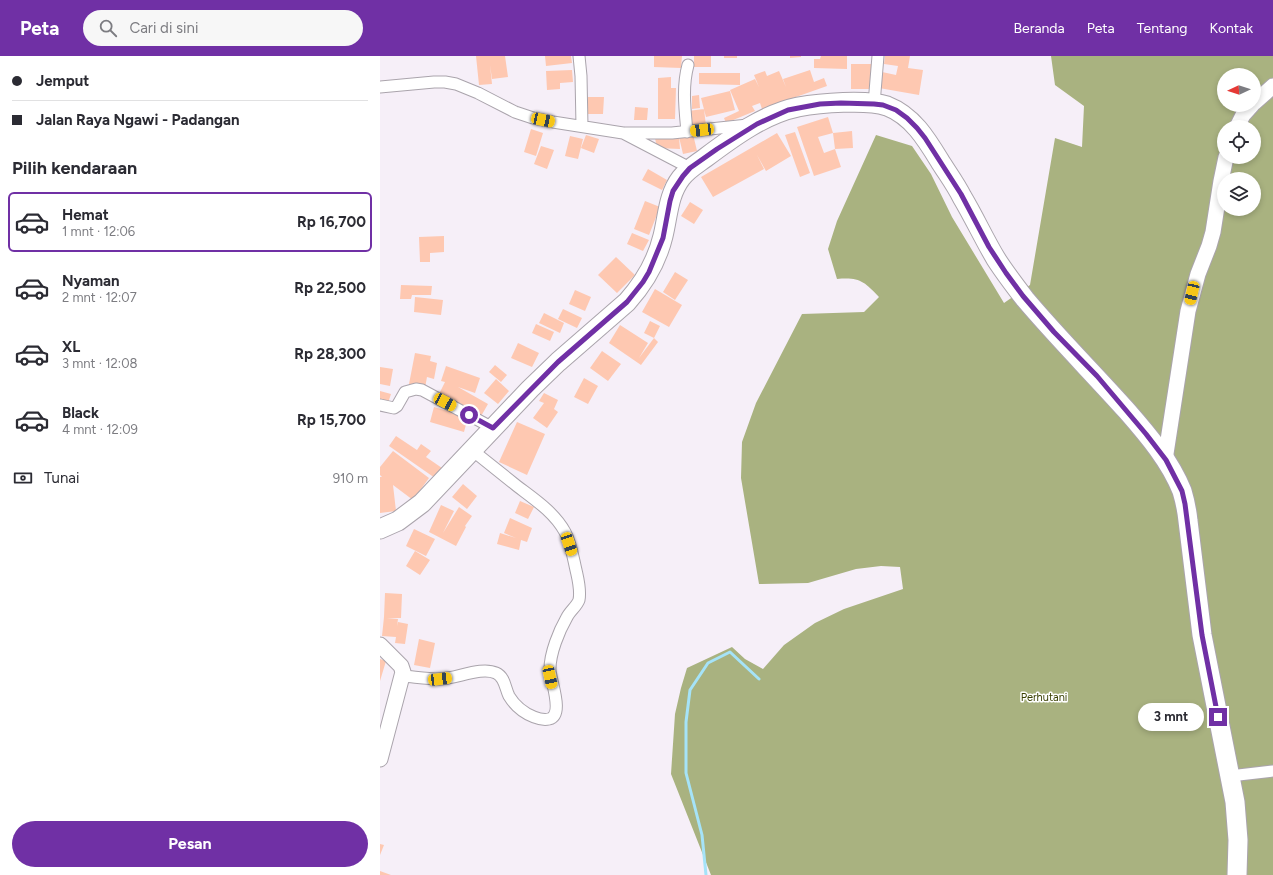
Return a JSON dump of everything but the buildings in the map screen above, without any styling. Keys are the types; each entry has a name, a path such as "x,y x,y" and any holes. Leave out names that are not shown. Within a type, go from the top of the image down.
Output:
{"highway":[{"path":"380,529 398,521 416,508 558,362 627,302 649,272 663,238 673,191 690,168 757,124 788,110 841,103 883,105 896,110 907,118 925,138 961,194 989,247 1023,296 1054,332 1097,376 1146,434 1166,460 1182,491 1202,635 1230,776 1237,821 1238,875"}],"street":[{"path":"579,56 582,126"},
{"path":"874,104 878,56"},
{"path":"687,132 684,88 685,75 688,65"},
{"path":"380,87 445,82 456,84 478,93 515,112 534,118 623,133 687,132 757,124"},
{"path":"1261,97 1273,86"},
{"path":"623,133 690,168"},
{"path":"1166,460 1188,312 1198,274 1213,232 1225,164"},
{"path":"380,405 388,408 394,408 397,406 405,392 416,388 493,428"},
{"path":"403,676 440,679 479,671 489,671 500,675 509,695 517,707 529,715 541,719 548,719 553,717 556,712 556,698 550,677 550,660 567,617 579,599 573,556 565,532 552,515 536,500 472,450"},
{"path":"380,645 401,666 403,672 380,759"},
{"path":"1230,776 1273,771"}],"green space":[{"name":"Perhutani","path":"1051,56 1273,56 1273,875 711,875 671,774 675,714 687,668 732,647 745,659 763,669 784,645 815,623 844,609 903,589 900,567 881,566 856,569 808,583 759,584 741,478 742,442 756,403 802,314 864,312 879,297 861,281 837,279 828,249 837,221 876,135 912,146 931,174 952,217 1004,303 1030,285 1055,138 1082,147 1084,106 1055,85"}],"waterway":[{"path":"706,875 702,835 686,773 686,722 690,690 708,663 730,652 759,679"}],"route":[{"path":"469,415 493,428 558,362 627,302 649,272 663,238 673,191 690,168 757,124 788,110 820,104 841,103 865,103 890,107 907,118 925,138 961,194 997,260 1023,296 1054,332 1097,376 1166,460 1182,491 1185,504 1198,610 1218,717"}]}
